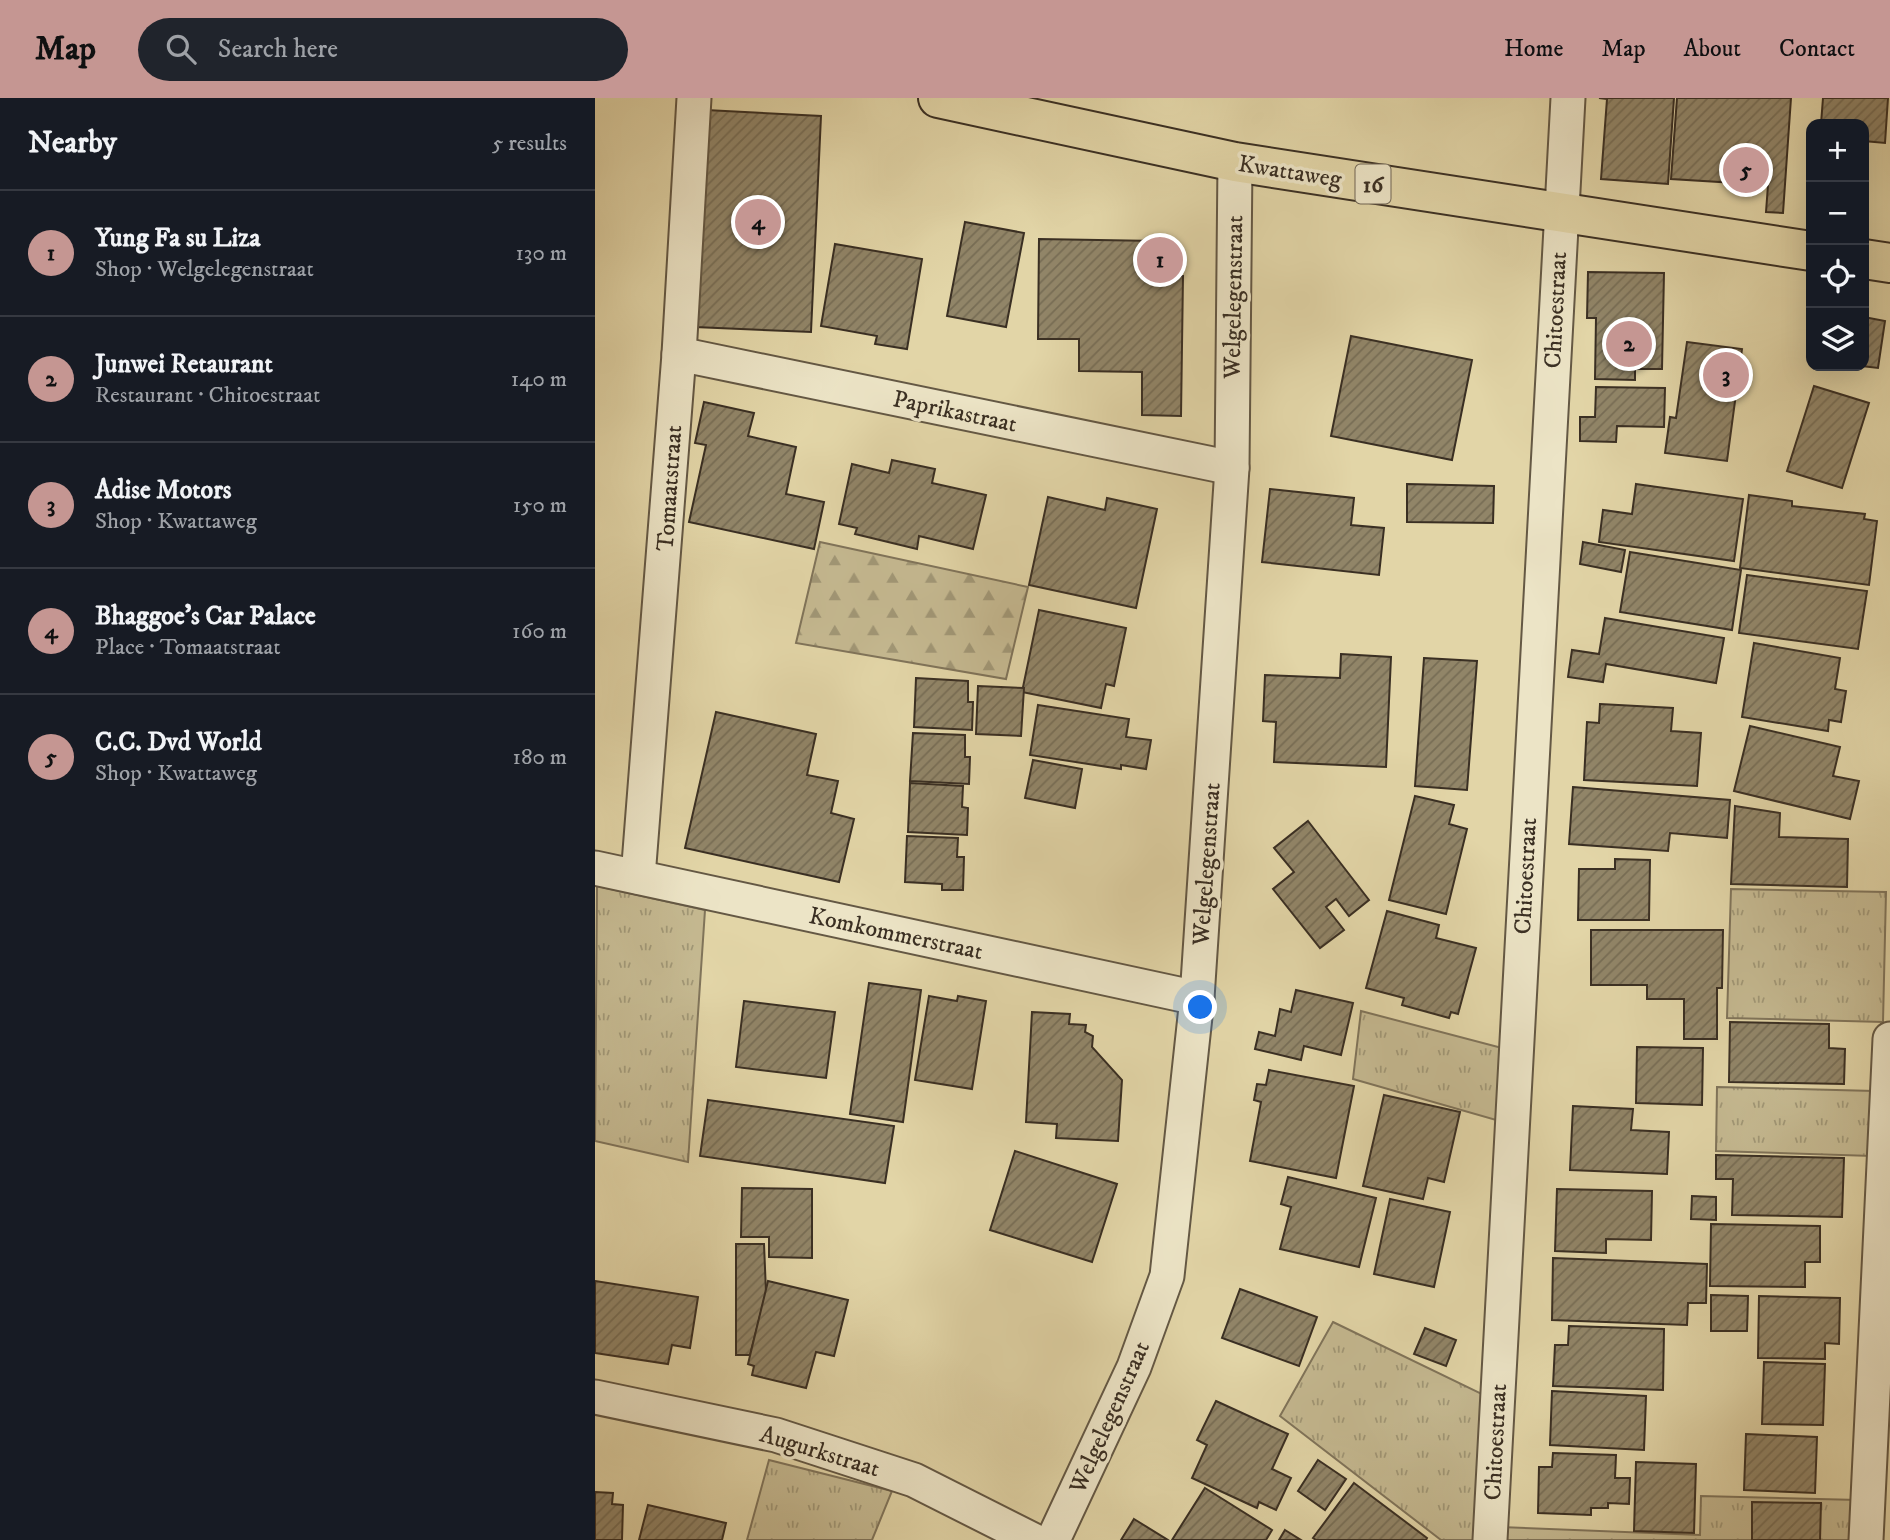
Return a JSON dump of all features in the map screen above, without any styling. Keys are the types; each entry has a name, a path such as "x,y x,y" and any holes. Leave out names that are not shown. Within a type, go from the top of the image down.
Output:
{"main road":[{"name":"Kwattaweg","path":"955,100 1235,162 1806,250"},
{"path":"1869,260 1890,263"}],"street":[{"name":"Tomaatstraat","path":"638,877 679,354 694,98"},
{"name":"Chitoestraat","path":"1490,1540 1568,98"},
{"name":"Welgelegenstraat","path":"1053,1540 1134,1367 1167,1276 1197,998 1232,468 1235,162"},
{"name":"Paprikastraat","path":"679,354 1232,468"},
{"name":"Komkommerstraat","path":"595,868 1197,998"},
{"path":"1867,1540 1890,1039"},
{"name":"Augurkstraat","path":"595,1397 776,1435 914,1480 1033,1540"}],"green space":[{"path":"820,542 1028,587 1006,679 796,643"},
{"path":"597,886 705,910 688,1162 595,1141"},
{"path":"1731,889 1886,892 1883,1022 1727,1018"},
{"path":"1361,1011 1502,1048 1496,1120 1353,1079"},
{"path":"1717,1087 1874,1091 1872,1156 1716,1151"},
{"path":"1333,1322 1482,1394 1473,1540 1441,1540 1280,1416"},
{"path":"769,1460 892,1491 872,1540 747,1540"},
{"path":"1701,1496 1858,1500 1857,1540 1500,1540 1501,1527 1700,1535"}],"building":[{"path":"1599,98 1674,98 1668,184 1601,179 1607,99"},
{"path":"1677,98 1791,98 1783,213 1766,212 1768,185 1671,179"},
{"path":"1823,98 1888,98 1885,143 1869,141 1869,119 1821,119"},
{"path":"706,110 821,116 811,332 695,327"},
{"path":"965,222 1024,233 1006,327 947,316"},
{"path":"1039,239 1157,241 1156,275 1183,276 1181,416 1142,415 1142,372 1079,371 1079,339 1038,339"},
{"path":"835,244 922,259 907,349 875,344 877,336 821,326"},
{"path":"1588,272 1664,273 1662,369 1635,369 1635,380 1595,379 1596,318 1587,318"},
{"path":"1869,318 1885,321 1878,368 1869,367"},
{"path":"1351,336 1472,360 1452,460 1331,436"},
{"path":"1687,342 1742,349 1727,461 1665,453 1670,417 1676,418"},
{"path":"1814,386 1869,403 1842,488 1787,471"},
{"path":"1596,387 1665,388 1664,427 1617,426 1616,442 1580,441 1580,417 1595,417"},
{"path":"704,402 754,413 748,436 796,447 786,494 824,502 814,549 689,522 706,445 695,443"},
{"path":"892,460 935,469 932,483 986,495 973,549 919,536 917,549 855,534 857,528 839,524 852,464 889,473"},
{"path":"1407,484 1494,486 1493,523 1407,522"},
{"path":"1636,484 1743,499 1734,561 1599,542 1603,510 1632,514"},
{"path":"1270,489 1354,498 1351,525 1384,528 1379,575 1262,562"},
{"path":"1749,495 1792,501 1792,506 1865,514 1864,519 1877,521 1869,585 1740,568"},
{"path":"1048,497 1105,510 1107,498 1157,509 1136,608 1029,585"},
{"path":"1583,542 1625,550 1621,572 1580,564"},
{"path":"1630,552 1741,570 1732,630 1620,612"},
{"path":"1747,575 1867,591 1858,649 1739,633"},
{"path":"1039,610 1126,628 1114,686 1106,684 1101,708 1022,692"},
{"path":"1605,618 1724,638 1716,683 1606,664 1603,682 1568,677 1572,650 1599,654"},
{"path":"1754,643 1840,658 1835,689 1846,691 1841,722 1829,720 1828,731 1742,717"},
{"path":"1341,654 1391,657 1386,767 1274,762 1276,722 1263,721 1265,675 1340,678"},
{"path":"1424,658 1477,661 1467,790 1415,786"},
{"path":"916,678 968,681 968,702 973,702 972,730 914,727"},
{"path":"978,686 1024,688 1021,736 976,734"},
{"path":"1600,704 1673,708 1671,731 1701,733 1697,786 1584,780 1587,722 1599,723"},
{"path":"1038,705 1129,719 1126,737 1151,740 1146,769 1121,765 1121,769 1030,755"},
{"path":"716,712 816,734 807,775 838,781 831,813 854,819 839,882 685,848"},
{"path":"1750,726 1840,747 1833,776 1859,781 1850,819 1734,791"},
{"path":"913,733 965,735 965,757 970,757 969,784 910,781"},
{"path":"1033,760 1082,769 1075,808 1025,798"},
{"path":"910,783 963,786 962,807 968,808 967,835 908,832"},
{"path":"1573,787 1730,800 1727,838 1670,833 1668,851 1569,844"},
{"path":"1415,796 1454,805 1449,824 1467,829 1446,914 1389,900"},
{"path":"1735,806 1780,813 1779,837 1848,839 1847,887 1731,884"},
{"path":"1308,821 1369,900 1349,916 1336,899 1326,907 1344,930 1320,948 1273,889 1294,872 1274,848"},
{"path":"907,836 958,838 957,857 964,857 963,890 942,890 942,884 905,882"},
{"path":"1615,859 1650,860 1649,920 1578,920 1579,869 1615,869"},
{"path":"1387,911 1439,925 1436,938 1476,948 1458,1014 1451,1012 1449,1018 1402,1005 1404,998 1366,988"},
{"path":"1591,930 1723,930 1722,988 1717,988 1717,1039 1684,1039 1684,999 1647,999 1647,985 1591,985"},
{"path":"869,983 921,990 903,1122 850,1114"},
{"path":"1296,990 1353,1003 1341,1055 1304,1046 1301,1060 1255,1049 1259,1032 1275,1036 1280,1009 1291,1012"},
{"path":"929,996 957,1001 958,996 986,1001 972,1089 915,1080"},
{"path":"744,1001 835,1012 826,1078 736,1067"},
{"path":"1032,1012 1070,1014 1069,1024 1086,1025 1085,1032 1093,1036 1092,1047 1122,1080 1118,1141 1056,1138 1057,1124 1026,1122"},
{"path":"1730,1022 1829,1024 1829,1048 1845,1049 1844,1084 1729,1082"},
{"path":"1637,1047 1703,1048 1702,1105 1636,1103"},
{"path":"1269,1070 1354,1086 1336,1178 1250,1161 1261,1102 1254,1100 1257,1084 1266,1085"},
{"path":"1384,1095 1460,1112 1444,1182 1428,1178 1423,1199 1363,1186"},
{"path":"708,1100 894,1126 885,1183 700,1156"},
{"path":"1573,1106 1633,1109 1631,1130 1669,1132 1667,1174 1570,1170"},
{"path":"1015,1151 1117,1184 1092,1262 990,1230"},
{"path":"1716,1155 1844,1158 1842,1217 1732,1215 1733,1179 1716,1179"},
{"path":"1288,1177 1376,1198 1359,1267 1280,1249 1291,1207 1281,1204"},
{"path":"742,1188 812,1189 812,1258 769,1257 769,1237 741,1237"},
{"path":"1557,1189 1652,1191 1651,1240 1606,1239 1606,1253 1555,1251"},
{"path":"1692,1196 1716,1197 1716,1220 1691,1219"},
{"path":"1390,1199 1450,1212 1434,1287 1374,1274"},
{"path":"1711,1224 1820,1226 1820,1262 1805,1262 1805,1287 1710,1286"},
{"path":"736,1244 764,1244 766,1292 750,1355 736,1355"},
{"path":"1553,1258 1707,1264 1706,1303 1688,1303 1687,1325 1552,1320"},
{"path":"595,1281 698,1297 690,1348 672,1345 668,1364 595,1353"},
{"path":"768,1281 848,1300 834,1356 816,1352 806,1388 752,1375 754,1366 748,1364"},
{"path":"1240,1289 1317,1317 1299,1366 1222,1338"},
{"path":"1711,1295 1748,1296 1747,1331 1711,1331"},
{"path":"1759,1296 1840,1298 1839,1344 1825,1343 1825,1359 1758,1358"},
{"path":"1569,1326 1664,1329 1663,1390 1553,1386 1555,1345 1568,1345"},
{"path":"1425,1328 1456,1340 1446,1366 1414,1354"},
{"path":"1764,1362 1825,1364 1823,1425 1762,1424"},
{"path":"1552,1391 1646,1396 1644,1450 1550,1445"},
{"path":"1216,1401 1288,1434 1272,1469 1291,1478 1276,1510 1259,1502 1257,1508 1192,1478 1207,1445 1197,1440"},
{"path":"1746,1434 1817,1437 1815,1493 1744,1490"},
{"path":"1553,1453 1616,1455 1615,1478 1630,1478 1629,1504 1608,1503 1608,1508 1591,1508 1591,1515 1538,1513 1539,1467 1552,1467"},
{"path":"1318,1460 1346,1479 1325,1510 1298,1491"},
{"path":"1636,1462 1696,1464 1694,1533 1634,1531"},
{"path":"1354,1483 1427,1538 1426,1540 1313,1538"},
{"path":"1205,1488 1272,1530 1266,1540 1172,1540"},
{"path":"595,1492 613,1493 612,1504 623,1505 622,1540 595,1540"},
{"path":"1752,1502 1821,1503 1820,1540 1752,1540"},
{"path":"648,1505 726,1523 722,1540 639,1540"},
{"path":"1134,1519 1168,1540 1121,1540"},
{"path":"1285,1530 1301,1540 1279,1540"}],"place":[{"name":"C.C. Dvd World","path":"1746,170"},
{"name":"Bhaggoe's Car Palace","path":"758,222"},
{"name":"Yung Fa su Liza","path":"1160,260"},
{"name":"Junwei Retaurant","path":"1629,344"},
{"name":"Adise Motors","path":"1726,375"}]}
